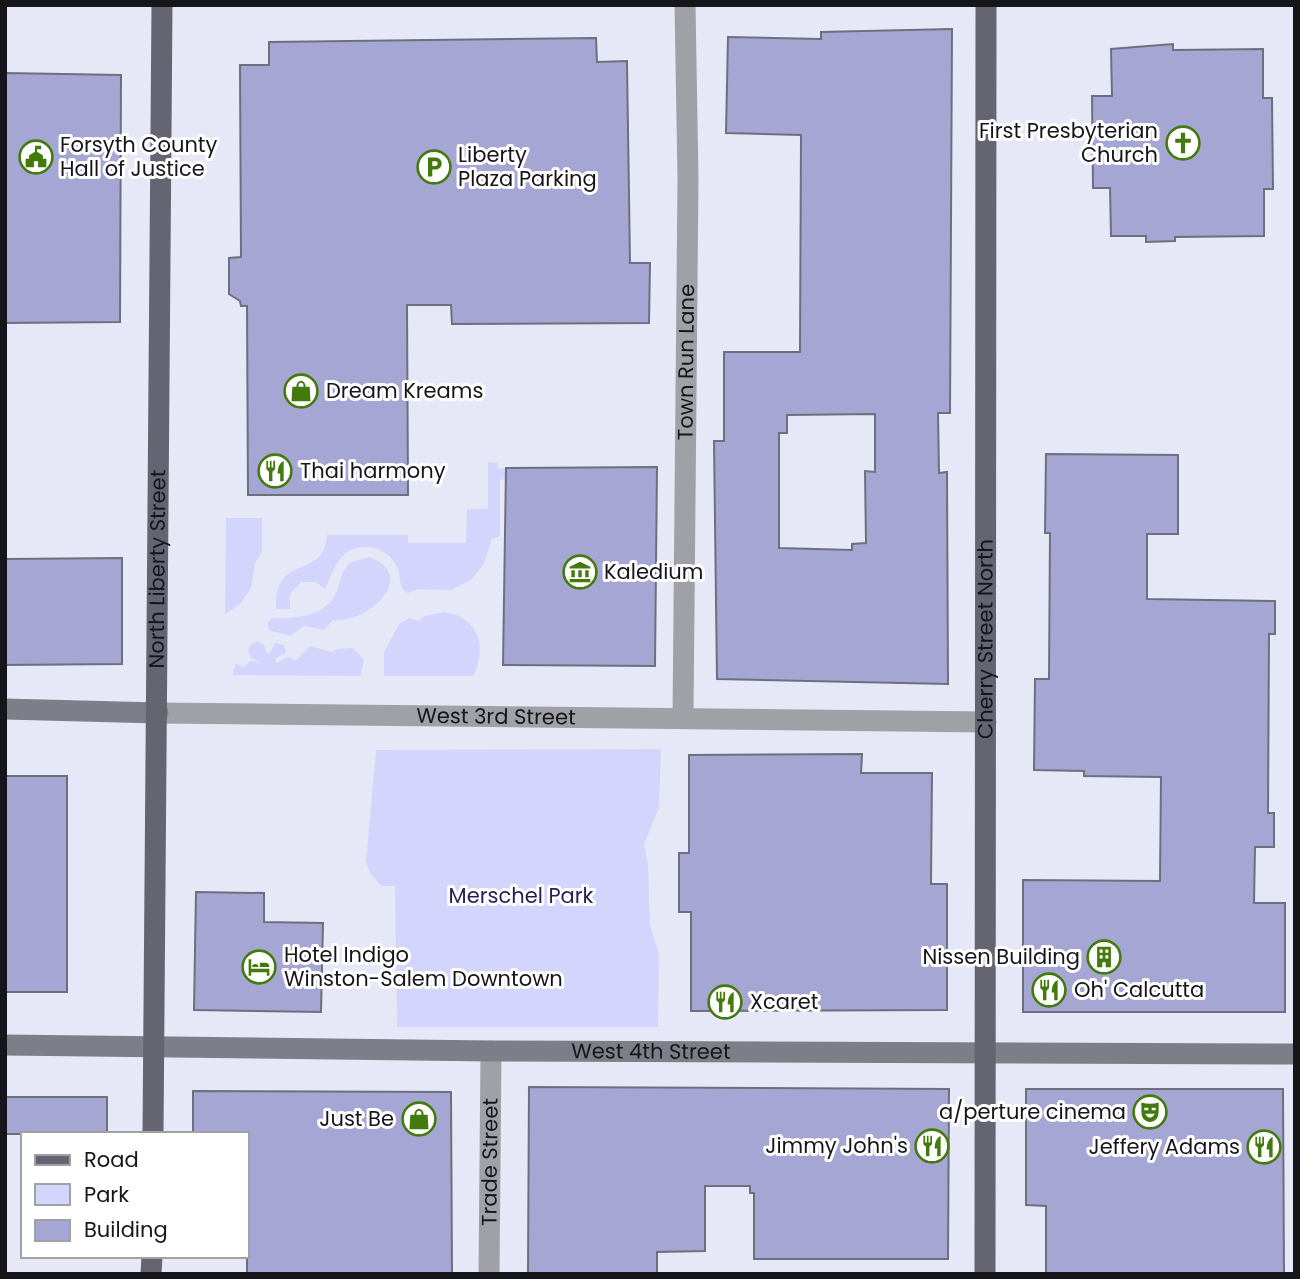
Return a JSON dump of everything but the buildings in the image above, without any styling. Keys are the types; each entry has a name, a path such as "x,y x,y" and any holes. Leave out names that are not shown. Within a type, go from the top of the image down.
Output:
{"main road":[{"name":"North Liberty Street","path":"153,1132 162,5"},
{"name":"Cherry Street North","path":"985,1274 986,5"},
{"name":"West 3rd Street","path":"5,709 158,713"},
{"name":"West 4th Street","path":"5,1045 491,1051 1295,1054"}],"street":[{"name":"Town Run Lane","path":"683,718 688,190 685,5"},
{"name":"West 3rd Street","path":"158,713 986,722"},
{"name":"Trade Street","path":"489,1274 491,1051"}],"green space":[{"path":"488,462 497,463 498,469 506,468 506,479 500,480 500,536 492,539 484,564 471,580 451,590 418,589 408,593 401,586 394,561 380,550 363,547 346,553 340,559 325,589 316,582 301,582 290,594 290,609 276,609 277,591 283,580 317,558 324,549 327,535 408,535 408,543 466,543 467,509 488,509"},
{"path":"226,518 262,518 262,552 255,563 251,588 240,604 225,614"},
{"path":"369,557 384,565 390,575 389,586 373,607 347,619 333,620 324,630 304,626 290,636 269,630 267,623 272,618 299,617 324,607 336,593 349,563"},
{"path":"444,612 465,620 477,635 480,655 473,676 384,676 384,652 399,624 409,618 419,621 425,616"},
{"path":"256,641 264,644 267,653 270,653 275,643 284,645 286,653 276,658 276,663 289,657 296,660 310,646 332,652 353,648 364,659 361,676 232,675 236,664 244,667 250,661 261,662 251,658 248,652 249,646"},
{"name":"Merschel Park","path":"661,749 659,808 644,844 648,864 650,925 659,954 658,1027 397,1027 395,886 381,886 370,873 366,861 376,750"}],"place":[{"name":"First Presbyterian Church","path":"1183,143"},
{"name":"Forsyth County Hall of Justice","path":"36,157"},
{"name":"Liberty Plaza Parking","path":"434,167"},
{"name":"Dream Kreams","path":"301,391"},
{"name":"Thai harmony","path":"275,471"},
{"name":"Kaledium","path":"580,572"},
{"name":"Nissen Building","path":"1104,957"},
{"name":"Hotel Indigo Winston-Salem Downtown","path":"259,967"},
{"name":"Oh' Calcutta","path":"1049,990"},
{"name":"Xcaret","path":"725,1002"},
{"name":"a/perture cinema","path":"1150,1112"},
{"name":"Just Be","path":"419,1119"},
{"name":"Jimmy John's","path":"932,1146"},
{"name":"Jeffery Adams","path":"1264,1147"}]}
